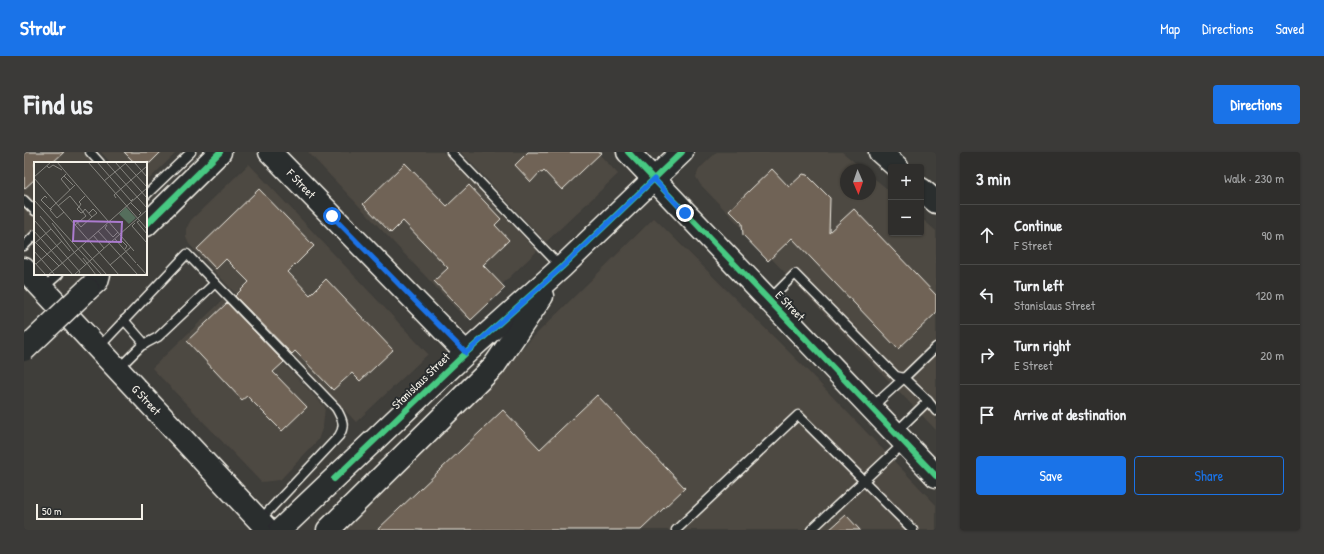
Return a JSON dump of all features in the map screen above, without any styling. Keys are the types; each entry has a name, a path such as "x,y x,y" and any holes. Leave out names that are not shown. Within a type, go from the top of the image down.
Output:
{"main road":[{"path":"147,224 220,152"},
{"name":"F Street","path":"270,152 466,353"},
{"name":"E Street","path":"628,152 936,476"},
{"name":"Stanislaus Street","path":"280,530 466,353 562,267 682,152"},
{"path":"880,152 894,164"},
{"path":"924,192 936,202"},
{"path":"328,530 494,366 562,267"},
{"name":"G Street","path":"24,269 264,525"},
{"path":"24,333 88,279"},
{"path":"24,350 88,279"}],"lane":[{"path":"90,152 99,162"},
{"path":"147,194 191,152"},
{"path":"451,152 562,267"},
{"path":"24,200 34,210"},
{"path":"24,246 34,236"},
{"path":"98,348 186,254 336,408 342,420 343,430 264,525"},
{"path":"769,300 795,274 896,376 904,378 936,410"},
{"path":"42,289 58,275"},
{"path":"118,369 141,346 158,337 215,283"},
{"path":"124,320 145,344"},
{"path":"871,408 936,347"},
{"path":"811,530 863,482 900,438 928,401"},
{"path":"676,530 798,415 863,482 913,530"}],"shaded area":[{"path":"24,152 82,152 92,162 34,162 34,242 24,231"},
{"path":"101,152 177,152 147,181 147,162 110,162"},
{"path":"308,152 443,152 537,251 466,319"},
{"path":"461,152 597,152 618,174 546,242"},
{"path":"717,152 842,152 857,164 840,164 840,200 876,200 876,180 888,190 888,236 924,236 924,221 936,231 936,430 700,184 696,177 699,169"},
{"path":"249,164 428,354 356,422 189,244 186,237 186,229 191,220"},
{"path":"654,218 804,367 936,505 936,530 338,530"},
{"path":"223,300 325,407 323,426 318,440 280,480 261,482 152,368"}],"building":[{"path":"24,152 64,152 53,162 34,162 34,180 24,189"},
{"path":"124,152 161,152 150,163 134,162"},
{"path":"528,152 602,152 562,190 544,171 542,173 540,172 531,182 515,165"},
{"path":"405,163 447,206 469,185 501,219 495,225 509,240 483,265 505,288 471,320 434,281 448,268 403,221 391,233 363,204"},
{"path":"772,169 789,187 803,174 807,175 830,198 829,232 854,209 936,295 936,313 898,349 792,238 768,261 743,235 742,223 729,210"},
{"path":"259,189 314,246 288,272 310,295 326,279 393,350 360,381 352,373 333,390 295,351 292,354 235,296 249,282 226,259 216,269 197,249"},
{"path":"227,303 284,362 273,372 307,407 282,431 247,396 242,400 187,341"},
{"path":"597,395 685,488 641,530 377,530 503,410 540,449"},
{"path":"846,515 860,530 829,530"}],"cycle path":[{"path":"147,224 220,152"},
{"path":"628,152 936,476"},
{"path":"334,479 466,353 562,267 682,152"}],"route":[{"path":"332,216 466,353 562,267 654,179 685,213"}]}
